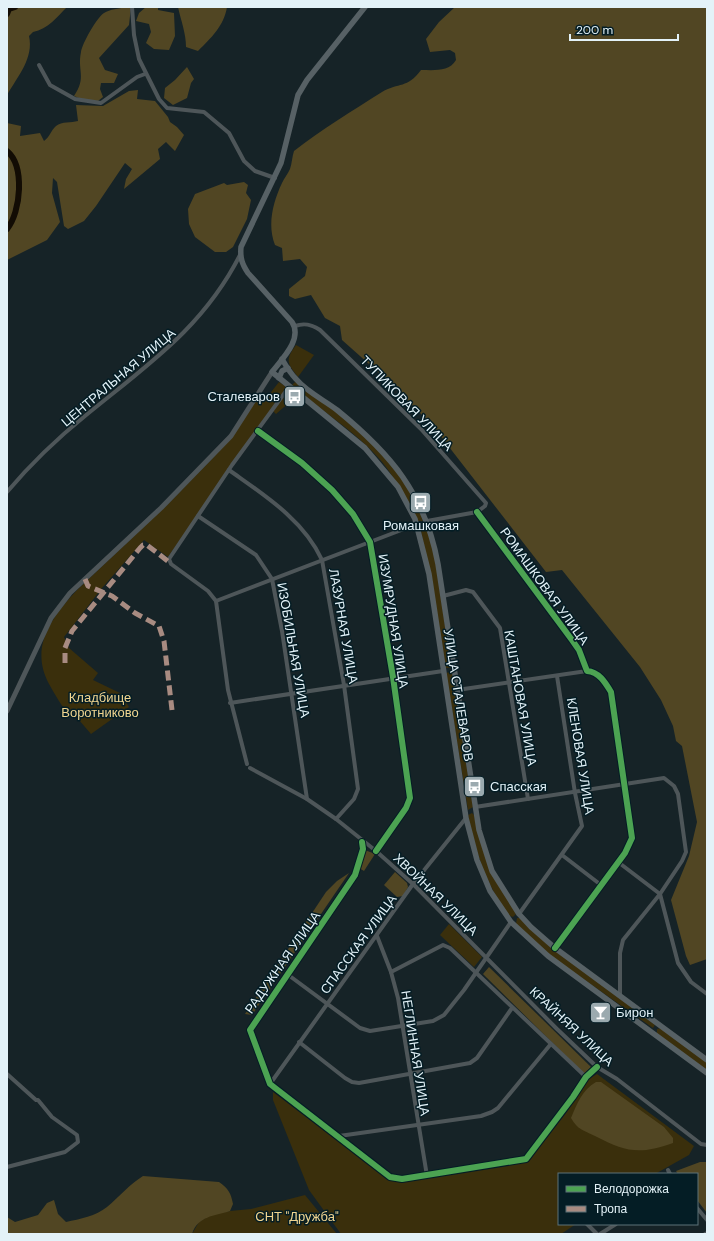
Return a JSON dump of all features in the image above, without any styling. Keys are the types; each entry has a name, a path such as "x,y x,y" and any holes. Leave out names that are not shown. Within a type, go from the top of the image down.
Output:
{"main road":[{"path":"272,372 294,342 296,336 295,326 248,273 242,264 240,255 245,236 275,178 281,163 298,95 307,80 365,7"},
{"name":"УЛИЦА СТАЛЕВАРОВ","path":"282,359 296,379 361,430 386,454 410,488 427,521 434,545 443,596 475,809 484,847 492,871 519,914 531,927 555,948 707,1060"},
{"path":"279,378 282,371 288,368"},
{"name":"УЛИЦА СТАЛЕВАРОВ","path":"272,372 354,437 374,457 398,487 417,524 429,574 466,815 475,854 486,882 511,922 548,956 707,1073"},
{"path":"289,387 296,379"},
{"path":"417,524 427,521"},
{"path":"443,671 453,669"},
{"path":"466,815 475,809"},
{"path":"511,922 519,914"},
{"path":"652,1033 658,1024"}],"street":[{"path":"132,7 134,36 145,74 159,99 168,108 204,112 229,133 244,161 254,171 275,178"},
{"path":"39,65 50,85 75,99 101,103 136,77 145,74"},
{"name":"ЦЕНТРАЛЬНАЯ УЛИЦА","path":"7,492 18,479 84,417 156,360 180,338 224,285 240,255"},
{"name":"ТУПИКОВАЯ УЛИЦА","path":"295,326 306,324 313,325 320,330 399,406 486,502 485,506 477,512"},
{"path":"7,711 51,618 70,593 161,508 231,436 272,372"},
{"path":"289,387 229,470 170,556 169,562 208,591 216,601 417,524"},
{"name":"ИЗУМРУДНАЯ УЛИЦА","path":"258,431 302,463 332,490 353,514 370,542 393,677 410,798 406,808 376,851"},
{"name":"ЛАЗУРНАЯ УЛИЦА","path":"229,470 299,525 316,546 322,560 344,685 358,789 354,799 336,819"},
{"path":"427,521 477,512"},
{"name":"РОМАШКОВАЯ УЛИЦА","path":"477,512 576,645 587,671"},
{"name":"ИЗОБИЛЬНАЯ УЛИЦА","path":"198,516 253,552 262,561 272,579 307,799"},
{"name":"КАШТАНОВАЯ УЛИЦА","path":"443,596 466,590 473,592 497,621 502,635 528,799"},
{"name":"ХВОЙНАЯ УЛИЦА","path":"216,601 230,703 248,766 307,799 336,819 362,842 376,851 413,884 486,958"},
{"path":"230,703 393,677 443,671"},
{"path":"457,690 587,671 593,672 599,676 611,692 632,838 630,844 618,862 555,948"},
{"name":"КЛЕНОВАЯ УЛИЦА","path":"519,914 582,826 575,793 557,676"},
{"path":"475,809 528,799 575,793 664,778 674,786 678,794 686,852 682,861 660,894 623,940 620,953 620,996"},
{"name":"СПАССКАЯ УЛИЦА","path":"270,1084 413,884 466,815"},
{"name":"РАДУЖНАЯ УЛИЦА","path":"270,1084 250,1030 355,875 363,849 362,842"},
{"path":"562,855 601,885"},
{"path":"618,862 660,894 678,962 691,982 707,994"},
{"path":"287,974 360,1028 370,1031 439,1019 444,1015 477,972 511,922"},
{"name":"НЕГЛИННАЯ УЛИЦА","path":"377,936 392,972 427,1176"},
{"path":"392,972 442,945 450,948 477,972 550,1045 586,1077"},
{"name":"КРАЙНЯЯ УЛИЦА","path":"486,958 597,1066 617,1079 702,1144 707,1145"},
{"path":"299,1042 352,1082 360,1083 470,1063 477,1058 512,1008"},
{"path":"339,1136 418,1125 492,1112 503,1103 550,1045"},
{"path":"270,1084 390,1177 402,1180 526,1159 573,1097 586,1077 597,1066"},
{"path":"7,1074 36,1100 38,1100 52,1117 77,1134 78,1142 65,1152 7,1167"},
{"path":"698,1209 707,1220"},
{"path":"588,1225 597,1234"},
{"path":"600,1234 614,1225"}],"green space":[{"path":"296,345 314,355 298,377 289,361 290,354"},
{"name":"Кладбище Воротниково","path":"279,382 285,386 286,389 168,557 144,540 102,588 64,637 69,648 98,673 93,680 120,693 129,707 91,734 73,713 69,716 49,684 43,670 41,658 42,645 46,633 59,611 77,590 168,504 209,462 224,446 257,397 264,401"},
{"path":"295,382 338,413 368,439 382,454 406,485 423,521 418,521 393,477 373,452 351,432 292,385"},
{"path":"291,391 302,400 291,401 276,414 273,411 288,392"},
{"path":"424,523 434,551 451,666 450,668 445,668 431,578 420,526"},
{"path":"446,673 452,673 473,807 468,810"},
{"path":"472,813 474,815 483,850 516,914 513,917 503,908 484,871 468,815"},
{"path":"517,918 520,918 655,1025 653,1028 548,954 516,924"},
{"path":"449,924 482,957 474,967 440,935"},
{"path":"661,1028 707,1062 707,1070 657,1034 657,1029"},
{"path":"597,1074 694,1146 689,1155 657,1173 558,1173 558,1225 574,1225 561,1234 341,1234 309,1190 273,1100 273,1092 387,1178 399,1182 528,1162 566,1113 589,1079"},
{"name":"СНТ \"Дружба\"","path":"305,1195 337,1234 192,1234 199,1222 210,1215 251,1209"}],"shaded area":[{"path":"12,7 67,7 56,19 43,28 33,32 29,36 30,44 27,59 24,67 7,95 7,17"},
{"path":"131,7 129,25 99,58 105,70 118,74 114,83 101,83 100,89 103,97 98,101 84,100 74,96 81,79 81,52 90,31 101,15 112,10"},
{"path":"146,7 158,7 158,10 174,13 175,36 169,50 154,49 146,43 151,32 149,24 136,21 139,13"},
{"path":"178,7 227,7 220,26 198,51 186,47"},
{"path":"455,7 707,7 707,959 690,965 686,956 671,900 689,856 697,822 682,746 676,741 673,726 661,700 640,667 562,570 546,572 432,425 387,380 342,340 340,326 325,318 311,295 295,299 289,296 289,289 305,276 307,267 300,259 283,261 282,248 275,245 271,230 272,214 276,198 290,169 294,151 326,128 382,92 407,83 421,70 441,70 453,64 456,60 455,53 450,50 430,52 426,39 439,22"},
{"path":"187,67 194,79 191,83 187,98 173,105 164,98 165,88"},
{"path":"138,90 137,99 155,101 168,117 170,122 184,135 175,151 166,142 158,149 160,159 124,189 126,179 132,169 125,163 84,221 68,229 64,226 57,182 53,178 52,193 60,222 47,240 7,260 7,123 21,126 20,136 40,133 44,141 58,124 78,121 76,105 103,106 129,91"},
{"path":"244,182 248,185 246,193 251,200 247,219 233,247 226,252 215,252 195,237 189,224 188,209 195,194 224,183 227,185"},
{"path":"365,850 375,854 364,871 359,868"},
{"path":"395,872 407,883 408,887 403,896 397,897 384,885"},
{"path":"349,873 252,1015 245,1014 326,892 337,881"},
{"path":"489,967 591,1067 584,1074 483,974"},
{"path":"596,1082 601,1082 664,1127 673,1138 673,1143 651,1149 633,1150 615,1146 584,1131 571,1118 584,1093"},
{"path":"700,1162 707,1162 707,1213 698,1201 698,1173 677,1173 676,1171"},
{"path":"143,1176 219,1182 229,1191 233,1204 230,1211 202,1220 192,1234 7,1234 7,1217 15,1222 38,1215 47,1203 54,1200 58,1214 66,1222 93,1215 107,1207"}],"waterway":[{"path":"7,14 9,9 15,7"},
{"path":"7,151 13,158 17,167 19,178 18,201 12,221 7,229"}],"marked path":[{"path":"65,663 65,648 72,631 143,545 147,545 169,562"},
{"path":"85,579 88,586 112,596 135,613 159,626 164,641 172,710"}],"cycle path":[{"path":"258,431 302,463 332,490 353,514 370,542 393,677 410,798 406,808 376,851"},
{"path":"477,512 579,650 587,671 598,675 611,692 632,838 625,853 555,948"},
{"path":"362,842 363,849 355,875 250,1030 270,1084 390,1177 402,1179 526,1159 573,1097 586,1077 597,1067"}],"place":[{"name":"Сталеваров","path":"295,396"},
{"name":"Ромашковая","path":"421,503"},
{"name":"Спасская","path":"474,786"},
{"name":"Бирон","path":"601,1012"}]}
